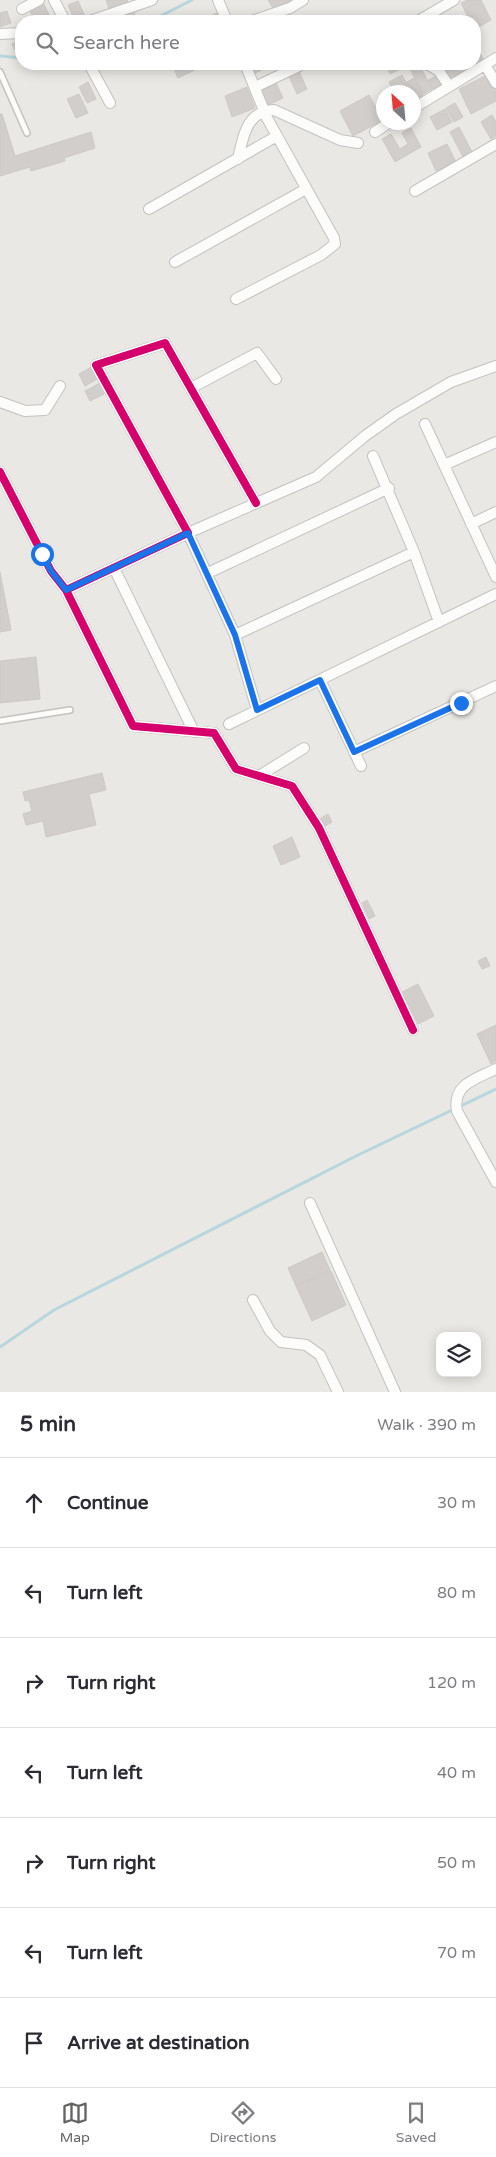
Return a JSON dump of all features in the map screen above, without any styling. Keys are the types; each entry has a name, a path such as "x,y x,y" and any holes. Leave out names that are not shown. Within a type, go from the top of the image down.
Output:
{"street":[{"path":"22,9 39,0"},
{"path":"54,0 62,15"},
{"path":"106,15 140,2 152,0"},
{"path":"270,15 290,8 303,0"},
{"path":"428,15 454,0"},
{"path":"218,1 224,15"},
{"path":"0,34 15,33"},
{"path":"481,67 496,58"},
{"path":"485,65 496,83"},
{"path":"91,70 110,103"},
{"path":"236,299 321,254 335,244 334,238 277,136 248,70"},
{"path":"255,87 291,70"},
{"path":"437,70 449,86"},
{"path":"421,104 476,70"},
{"path":"238,159 246,126 264,110 274,110 340,140 358,143"},
{"path":"149,209 277,136"},
{"path":"415,191 496,144"},
{"path":"175,262 306,189"},
{"path":"256,503 165,343 96,365 208,572 235,635 257,710"},
{"path":"190,388 257,353 276,379"},
{"path":"66,590 188,533 316,477 365,436 396,414 451,382 496,366"},
{"path":"0,402 25,411 45,410 60,386"},
{"path":"425,424 496,577"},
{"path":"444,466 496,442"},
{"path":"374,456 389,488 439,622"},
{"path":"0,472 51,571 66,590 133,726 214,733 236,769 292,786 319,828 413,1030"},
{"path":"208,572 389,488"},
{"path":"471,524 496,512"},
{"path":"235,635 414,552"},
{"path":"114,568 194,732"},
{"path":"228,724 496,594"},
{"path":"320,680 361,766"},
{"path":"354,752 496,686"},
{"path":"259,776 304,748"},
{"path":"496,1069 460,1089 456,1107 496,1182"},
{"path":"310,1202 395,1392"},
{"path":"253,1300 270,1331 281,1342 306,1345 320,1355 338,1392"}],"lane":[{"path":"0,72 27,133"},
{"path":"0,721 70,710"}],"building":[{"path":"106,0 127,0 128,1 109,9"},
{"path":"268,0 293,0 274,10"},
{"path":"467,0 481,0 491,20 481,26 481,15 467,15 461,3"},
{"path":"78,1 84,15 72,15 68,5"},
{"path":"44,4 49,15 32,15 30,11"},
{"path":"133,10 135,15 123,15"},
{"path":"7,11 11,23 0,27 0,13"},
{"path":"175,70 195,70 178,78"},
{"path":"251,70 262,70 253,74"},
{"path":"298,70 307,89 297,94 288,74"},
{"path":"388,70 398,70 390,74"},
{"path":"411,70 422,70 432,89 423,94 421,85 418,85"},
{"path":"446,70 466,70 450,78"},
{"path":"402,75 407,85 390,85 389,82"},
{"path":"487,75 496,92 496,101 471,114 459,89"},
{"path":"436,76 441,85 433,89 428,80"},
{"path":"414,78 418,85 409,85 407,82"},
{"path":"275,81 283,98 268,105 260,88"},
{"path":"88,82 96,99 87,103 79,87"},
{"path":"247,87 255,108 232,117 225,96"},
{"path":"79,94 88,113 76,118 67,99"},
{"path":"369,95 376,108 376,124 353,136 340,111"},
{"path":"455,103 463,117 454,122 446,108"},
{"path":"445,109 452,122 437,130 430,117"},
{"path":"0,114 2,114 15,156 91,132 95,148 64,158 65,161 31,171 30,167 0,176"},
{"path":"492,115 496,122 496,136 491,139 481,122"},
{"path":"459,127 472,152 463,157 450,132"},
{"path":"412,130 421,147 395,162 382,139 391,134 400,149 408,144 402,133"},
{"path":"447,144 456,162 436,171 428,153"},
{"path":"93,366 99,378 85,386 79,374"},
{"path":"100,383 106,393 90,401 85,391"},
{"path":"0,572 11,630 0,632"},
{"path":"36,657 40,699 0,703 0,661"},
{"path":"102,773 106,790 89,794 96,825 46,837 43,821 26,825 23,814 32,811 29,800 25,801 23,792"},
{"path":"328,814 332,822 322,828 318,820"},
{"path":"292,837 300,857 281,865 273,846"},
{"path":"367,900 375,916 369,919 362,903"},
{"path":"486,957 490,966 482,969 478,961"},
{"path":"418,984 434,1016 418,1024 402,992"},
{"path":"496,1025 496,1061 491,1064 477,1034"},
{"path":"322,1252 330,1270 296,1286 288,1268"},
{"path":"331,1271 346,1305 312,1321 296,1286"}],"waterway":[{"path":"163,15 192,0"},
{"path":"0,56 15,57"},
{"path":"0,1347 54,1310 358,1155 496,1089"}],"cycle path":[{"path":"66,590 188,533 96,365 165,343 256,503"},
{"path":"0,472 51,571 66,590 133,726 214,733 236,769 292,786 319,828 413,1030"}],"route":[{"path":"42,554 51,571 66,590 188,533 208,572 235,635 257,710 320,680 354,752 461,703"}]}
